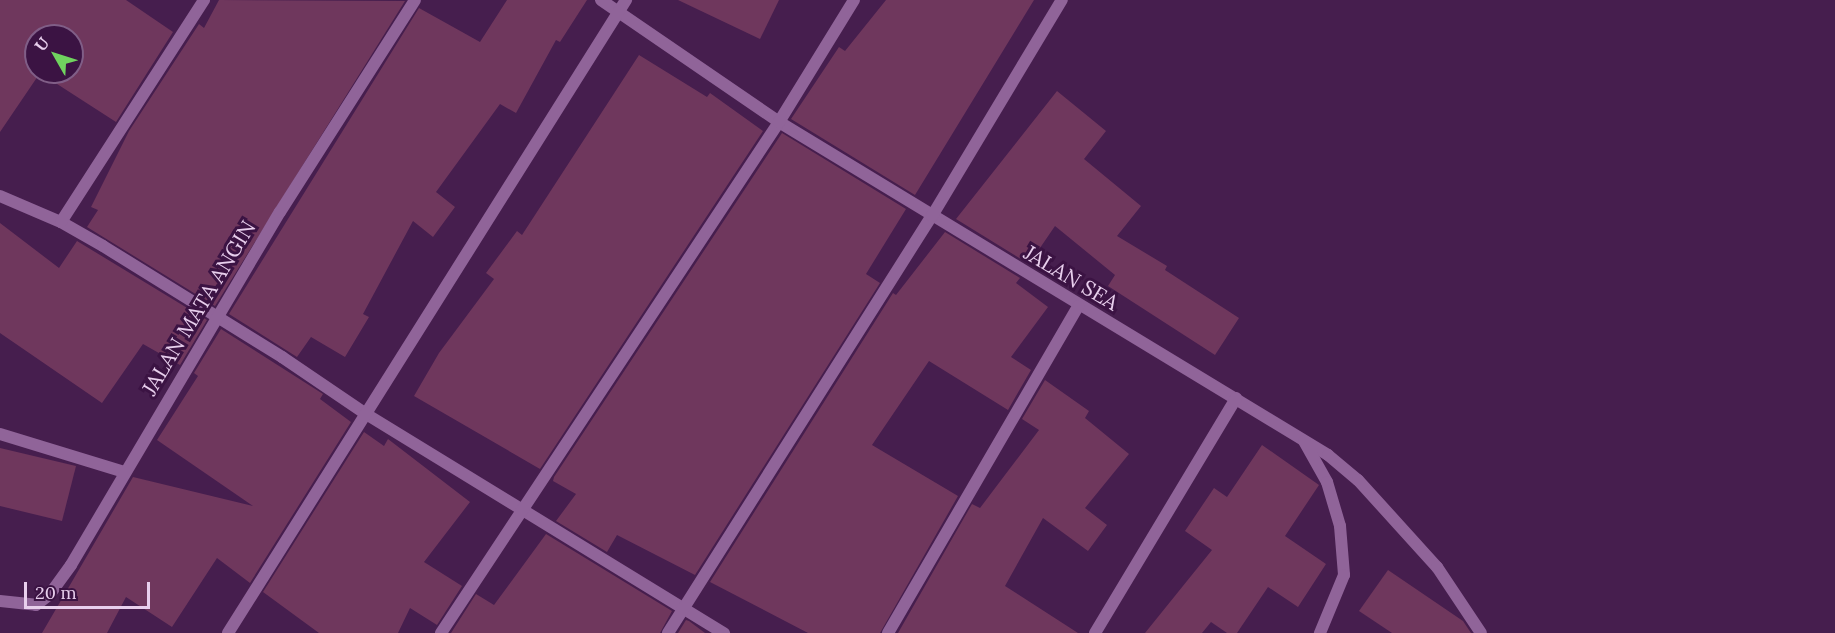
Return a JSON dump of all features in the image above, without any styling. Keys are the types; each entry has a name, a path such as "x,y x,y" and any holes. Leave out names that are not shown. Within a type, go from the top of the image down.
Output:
{"street":[{"path":"61,222 204,0"},
{"name":"JALAN MATA ANGIN","path":"0,601 36,605 50,594 217,317 415,0"},
{"name":"JALAN SEA","path":"601,0 617,14 779,122 1078,306 1303,439 1358,480 1437,567 1481,633"},
{"path":"228,633 626,0"},
{"path":"441,633 520,510 779,122 854,0"},
{"path":"668,633 932,216 1062,0"},
{"path":"0,196 61,222 217,317 520,510 724,633"},
{"path":"888,633 1078,306"},
{"path":"1095,633 1236,398"},
{"path":"0,434 124,472"},
{"path":"1303,439 1327,482 1340,526 1344,574 1320,633"}],"building":[{"path":"0,0 126,0 173,32 116,122 57,84 84,84 84,24 24,24 24,84 33,84 0,132"},
{"path":"219,0 405,1 215,306 87,227 98,210 91,207 129,131 199,24 204,28"},
{"path":"507,0 587,0 560,42 556,40 516,113 500,104 436,192 455,207 433,237 413,221 363,314 369,317 345,357 311,337 297,357 229,314 419,8 480,42"},
{"path":"678,0 779,0 760,39"},
{"path":"886,0 1034,0 915,195 791,119 839,47 845,51"},
{"path":"639,55 707,97 710,93 763,131 540,469 414,396 439,353 494,279 486,273 517,231 522,235"},
{"path":"1057,91 1106,131 1084,159 1141,206 1117,236 1167,266 1165,270 1239,318 1215,355 1108,286 1115,275 1055,226 1029,264 956,219"},
{"path":"782,133 906,209 866,274 880,283 695,575 617,535 607,552 556,521 576,494 553,481 554,477"},
{"path":"0,223 59,268 77,241 207,320 180,365 143,344 102,403 0,333"},
{"path":"945,232 1020,278 1016,283 1048,307 1011,357 1031,370 1008,410 929,361 872,445 958,496 880,633 808,633 710,582 893,293 896,295"},
{"path":"221,329 323,394 320,399 351,422 250,583 217,558 172,627 126,597 107,633 42,633 133,477 253,506 157,440 198,376 194,373"},
{"path":"1045,380 1089,411 1085,418 1129,454 1085,508 1107,525 1088,551 1043,518 1005,586 1078,633 898,633 972,504 980,508 1039,430 1022,419"},
{"path":"364,432 384,446 388,439 470,502 424,562 462,586 437,625 410,608 398,633 319,633 263,592"},
{"path":"1262,445 1319,485 1285,536 1326,564 1298,607 1268,587 1237,633 1227,633 1211,622 1202,633 1145,633 1212,550 1185,531 1214,488 1227,497"},
{"path":"0,448 76,466 62,521 0,506"},
{"path":"546,534 672,611 660,633 451,633 476,594 494,605"},
{"path":"1388,570 1463,621 1471,633 1392,633 1359,611"},
{"path":"686,620 689,621 705,633 678,633"}]}
